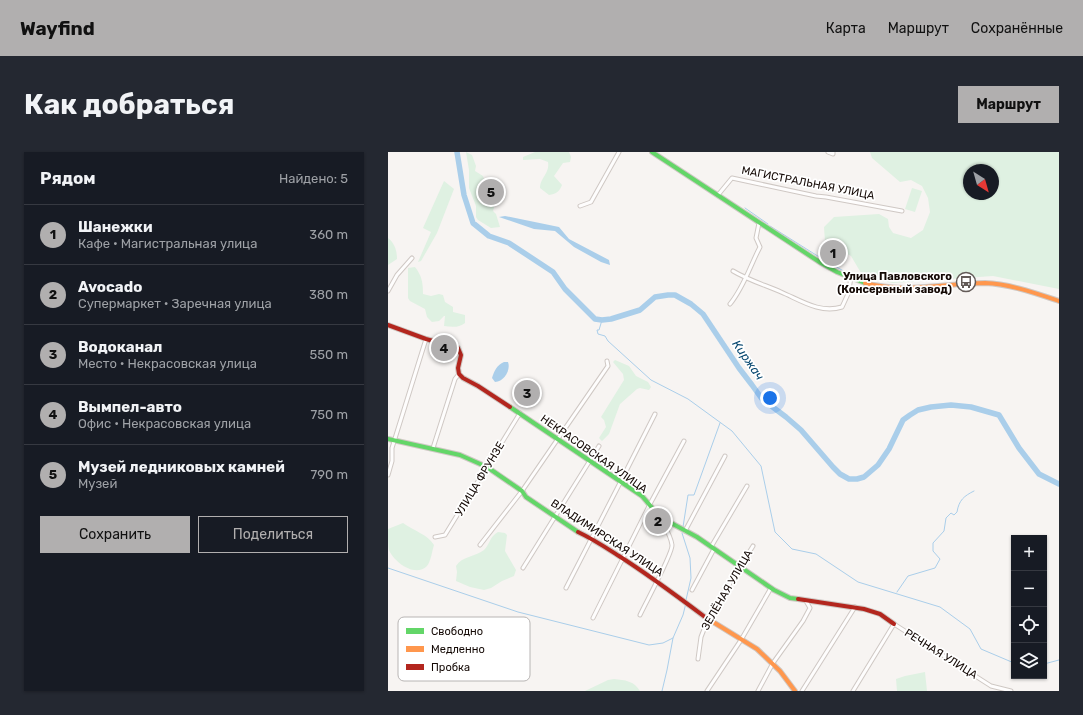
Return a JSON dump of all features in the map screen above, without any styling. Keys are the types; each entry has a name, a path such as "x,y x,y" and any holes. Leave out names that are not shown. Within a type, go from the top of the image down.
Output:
{"street":[{"path":"580,206 592,202 619,152"},
{"path":"652,152 829,268 851,278 872,285 892,288 996,284 1031,291 1059,301"},
{"path":"828,152 833,154 833,152"},
{"name":"МАГИСТРАЛЬНАЯ УЛИЦА","path":"718,195 732,178 816,196 902,211"},
{"path":"730,304 746,279 747,273 760,246 756,238 759,223"},
{"path":"388,291 397,275 412,258"},
{"path":"733,271 746,279 782,292 809,305 834,309 842,307 848,294 851,278"},
{"path":"388,325 426,339 458,348 461,355 458,368 459,374 455,379 433,448"},
{"path":"388,475 392,461 392,448 396,441 426,339"},
{"path":"480,545 522,491 608,366 607,361"},
{"name":"НЕКРАСОВСКАЯ УЛИЦА","path":"459,374 621,481 642,496 660,517 713,548 771,588 790,598 855,607 880,614 894,624"},
{"name":"УЛИЦА ФРУНЗЕ","path":"435,537 445,535 520,413"},
{"path":"566,588 655,414"},
{"name":"ВЛАДИМИРСКАЯ УЛИЦА","path":"388,439 460,454 488,467 522,491 526,497 575,531 591,538 624,558 708,619 757,649 774,663 795,691"},
{"path":"593,618 650,504 684,441"},
{"path":"523,568 599,446"},
{"path":"685,531 725,456"},
{"path":"692,590 747,486"},
{"path":"640,615 672,546 670,537 660,517"},
{"name":"ЗЕЛЁНАЯ УЛИЦА","path":"698,659 701,637 708,619 753,546"},
{"path":"707,691 741,640 771,588"},
{"path":"758,691 774,663 803,621 810,608 806,601"},
{"path":"802,691 855,607"},
{"path":"853,691 894,624"},
{"name":"РЕЧНАЯ УЛИЦА","path":"894,624 991,686 1011,691"}],"green space":[{"path":"466,152 472,155 476,166 475,171 483,176 487,189 496,201 493,211 496,214 500,227 491,228 478,220 476,217 476,206 469,188 469,170"},
{"path":"535,152 569,152 571,157 570,162 563,163 554,176 562,185 555,193 549,195 540,188 540,184 548,169 548,162 540,159 523,160 523,157"},
{"path":"870,152 1059,152 1059,289 993,276 893,283 864,278 851,256 825,242 824,227 834,217 879,214 888,219 889,227 893,233 911,238 923,230 930,212 928,198 922,186 911,180 900,182 872,158"},
{"path":"444,181 454,189 437,233 421,261 418,262 431,232 423,228"},
{"path":"912,188 922,191 915,212 905,209"},
{"path":"388,238 395,248 397,259 388,265"},
{"path":"415,267 422,280 423,294 431,296 439,294 443,295 445,302 453,307 453,312 465,315 465,323 463,325 452,327 444,326 445,316 439,321 432,322 427,317 425,309 410,301 408,298 408,268"},
{"path":"615,360 629,366 636,376 648,382 651,387 649,390 640,388 637,389 620,404 609,434 602,441 599,438 606,427 604,420 601,417 624,380 623,374 613,362"},
{"path":"403,523 424,535 434,545 427,566 422,569 417,570 405,567 395,559 389,550 388,529"},
{"path":"498,532 505,533 507,535 505,551 516,570 514,576 484,590 470,587 456,581 456,566 465,558 484,550 493,536"},
{"path":"925,672 927,691 897,691 896,679"},
{"path":"614,679 632,683 640,691 585,691 608,680"}],"water":[{"path":"505,216 559,227 569,239 609,260 610,265 601,262 574,247 555,231 534,229 499,217"},
{"path":"504,362 508,362 508,372 504,378 495,382 492,378 494,373"}],"waterway":[{"name":"Киржач","path":"457,152 464,195 473,223 489,236 509,243 553,272 565,289 595,319 611,319 640,310 655,297 675,295 691,304 703,314 739,368 762,399 801,430 833,467 840,474 849,479 864,477 878,465 889,449 903,420 918,410 951,405 971,407 999,415 1019,448 1039,474 1059,484"},
{"path":"745,208 768,224"},
{"path":"770,226 824,260"},
{"path":"827,262 853,276"},
{"path":"602,320 599,330 597,330 598,334 605,336 608,341 651,380 688,399 732,431 761,466 775,532 792,549 816,554 858,582 940,607 970,629 981,649 1011,662"},
{"path":"683,527 688,495 694,495 720,423"},
{"path":"897,592 908,576 935,568 940,559 933,551 933,543 944,531 946,518 951,513 954,515 957,512 962,499 974,491"},
{"path":"682,533 690,558 691,578 686,600"},
{"path":"388,568 518,612 649,645 663,643 673,638"},
{"path":"662,691 673,638 683,615 686,603"},
{"path":"1047,663 1059,660"}],"traffic: fast":[{"path":"652,152 821,263 837,272 865,283"},
{"path":"510,407 642,496 660,517 697,537 774,590 790,598 798,599"},
{"path":"388,439 460,455 487,467 522,491 526,497 578,532"}],"traffic: slow":[{"path":"865,283 895,288 985,283 1022,289 1059,301"},
{"path":"705,617 757,649 780,671 795,691"}],"traffic: jam":[{"path":"388,325 426,339 458,348 461,355 458,368 459,374 510,407"},
{"path":"578,532 589,537 630,563 705,617"},
{"path":"798,599 864,609 880,614 894,624"}],"place":[{"name":"Музей ледниковых камней","path":"491,192"},
{"name":"Шанежки","path":"833,253"},
{"name":"Улица Павловского (Консервный завод)","path":"966,282"},
{"name":"Вымпел-авто","path":"444,348"},
{"name":"Водоканал","path":"527,393"},
{"name":"Avocado","path":"658,521"}]}
